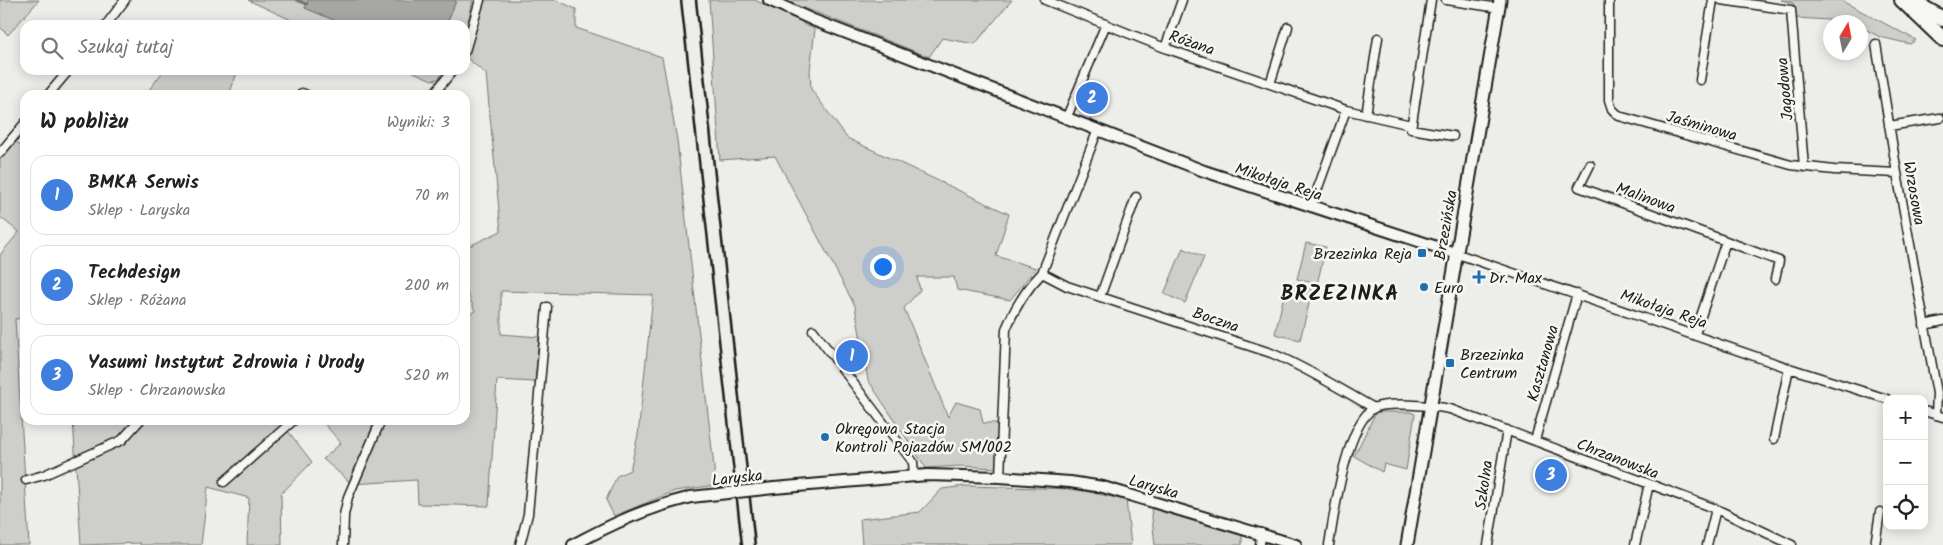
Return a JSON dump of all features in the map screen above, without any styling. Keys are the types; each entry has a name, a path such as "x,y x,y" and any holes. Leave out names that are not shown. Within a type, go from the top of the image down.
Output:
{"highway":[{"path":"1902,0 1943,40"},
{"path":"1909,0 1943,19"}],"main road":[{"name":"Brzezińska","path":"1407,545 1499,4"}],"street":[{"path":"110,20 126,0"},
{"path":"470,34 480,0"},
{"name":"Różana","path":"1045,0 1165,48 1346,110 1453,136"},
{"path":"1165,48 1182,0"},
{"path":"1411,127 1431,0"},
{"path":"1446,0 1499,4"},
{"name":"Jaśminowa","path":"1608,0 1609,100 1612,109 1618,116 1804,167 1897,173"},
{"path":"1700,80 1713,0"},
{"name":"Jagodowa","path":"1721,0 1791,10 1804,167"},
{"name":"Mikołaja Reja","path":"770,1 813,20 1098,132 1204,171 1456,253 1696,334 1789,368 1883,398"},
{"path":"1066,119 1106,24"},
{"path":"1270,84 1288,27"},
{"path":"1366,115 1378,38"},
{"name":"Wrzosowa","path":"1876,44 1940,416"},
{"path":"52,90 65,75"},
{"path":"437,90 449,75"},
{"path":"1311,207 1346,110"},
{"path":"1889,126 1940,118"},
{"path":"0,153 20,128"},
{"path":"1000,476 1006,328 1013,310 1029,286 1042,274 1098,132"},
{"name":"Malinowa","path":"1590,165 1579,187 1779,260 1775,279"},
{"path":"1100,297 1136,197"},
{"path":"1696,334 1726,241"},
{"name":"Boczna","path":"1042,274 1067,286 1177,320 1271,353 1302,366 1324,381 1374,408"},
{"name":"Kasztanowa","path":"1535,440 1577,294"},
{"path":"520,545 528,514 547,307"},
{"path":"1924,325 1943,321"},
{"path":"813,330 913,462 914,476"},
{"path":"1774,439 1789,368"},
{"name":"Chrzanowska","path":"1374,408 1405,405 1450,409 1716,509 1792,545"},
{"path":"1328,545 1346,455 1365,416 1374,408"},
{"path":"1928,412 1940,416"},
{"path":"26,480 44,475 122,440 136,425"},
{"path":"224,482 288,425"},
{"path":"343,545 344,515 348,497 379,425"},
{"name":"Szkolna","path":"1488,545 1507,430"},
{"name":"Laryska","path":"573,545 621,519 654,506 691,497 914,476 1000,476 1103,487 1296,545"},
{"path":"1635,545 1649,484"},
{"path":"1707,545 1716,509"},
{"path":"1875,545 1880,512"},
{"path":"1260,545 1261,534"}],"shaded area":[{"path":"0,0 39,0 8,35 0,27"},
{"path":"248,0 308,0 305,8 334,20 291,20"},
{"path":"308,0 456,1 448,20 334,20 305,8"},
{"path":"454,0 473,0 468,20 448,20 456,1"},
{"path":"485,0 556,0 576,9 576,28 662,57 677,140 716,485 675,491 614,516 606,500 617,476 630,470 638,435 653,295 501,291 501,334 539,337 535,382 497,380 489,506 418,504 417,480 352,484 323,459 341,443 325,425 470,425 470,314 475,311 470,299 470,246 501,231 486,74 470,61 470,48"},
{"path":"709,0 755,0 791,17 792,3 785,0 1012,0 975,44 942,38 929,57 802,7 803,24 815,29 810,70 811,89 847,138 1009,214 996,256 1036,268 1010,300 957,290 954,277 917,277 920,290 904,308 948,417 956,402 980,409 983,423 999,423 996,468 961,466 926,468 868,380 855,306 775,156 720,160"},
{"path":"1781,0 1840,0 1916,40 1910,44 1880,37 1868,31 1868,15 1823,15 1823,20 1796,18 1793,3"},
{"path":"160,75 236,75 231,90 149,90"},
{"path":"420,75 441,75 438,79 432,80"},
{"path":"15,141 20,145 20,318 15,319 20,425 22,425 29,545 0,545 0,255 19,232 0,217 0,159"},
{"path":"1306,243 1326,247 1317,284 1297,279"},
{"path":"1183,248 1204,257 1185,303 1164,294"},
{"path":"1287,282 1313,288 1300,340 1275,334"},
{"path":"1376,412 1410,412 1415,414 1406,470 1384,464 1382,472 1354,456"},
{"path":"73,425 294,425 288,431 312,462 281,494 282,545 247,545 249,498 208,487 201,545 140,545 140,543 81,545"},
{"path":"965,486 1075,489 1126,500 1131,545 862,545 860,519 920,512 942,489"},
{"path":"1151,508 1242,535 1242,545 1155,545"}],"waterway":[{"path":"296,0 307,4"}],"railway":[{"path":"681,0 742,545"},
{"path":"696,0 755,545"}],"place":[{"name":"Techdesign","path":"1092,98"},
{"name":"Brzezinka Reja","path":"1422,253"},
{"name":"Dr. Max","path":"1479,277"},
{"name":"Euro","path":"1424,287"},
{"name":"BMKA Serwis","path":"852,356"},
{"name":"Brzezinka Centrum","path":"1450,363"},
{"name":"Okręgowa Stacja Kontroli Pojazdów SM/002","path":"825,437"},
{"name":"Yasumi Instytut Zdrowia i Urody","path":"1551,475"}],"district":[{"name":"BRZEZINKA","path":"1340,293"}]}
